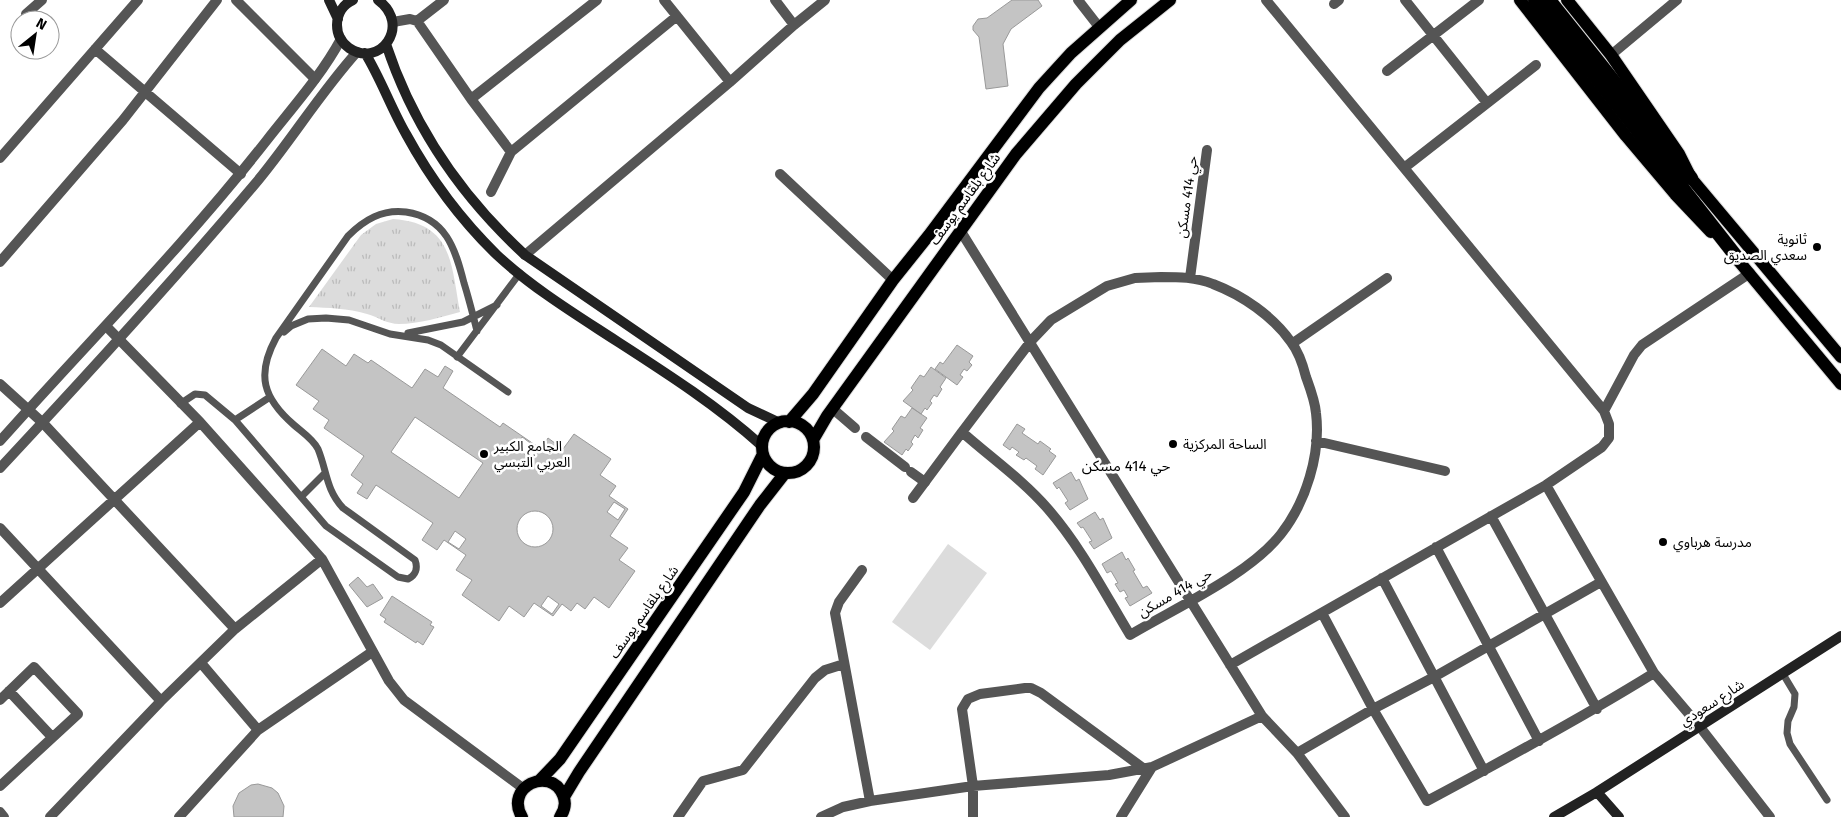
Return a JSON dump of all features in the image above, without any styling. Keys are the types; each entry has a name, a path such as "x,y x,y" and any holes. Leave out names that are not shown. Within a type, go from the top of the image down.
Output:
{"highway":[{"path":"1535,0 1740,260"},
{"path":"1549,0 1692,178"}],"main road":[{"path":"329,0 338,19"},
{"path":"353,0 342,9 338,19 338,33 345,45 361,52 372,52 386,44 393,30 391,13 378,0"},
{"name":"شارع بلقاسم يوسف","path":"784,422 813,394 893,280 1039,88 1071,53 1131,0"},
{"name":"شارع بلقاسم يوسف","path":"813,440 960,230 1016,154 1076,84 1120,40 1170,0"},
{"path":"1520,0 1626,136 1707,229 1740,260 1841,384"},
{"path":"1567,0 1611,54 1679,154 1692,178 1841,358"},
{"path":"361,52 381,83 405,134 422,162 449,200 498,256 568,309 714,406 763,450 771,467 785,473 800,470 807,465 812,458 814,449 813,440 804,427 797,423 784,422 748,408 525,255 477,207 451,173 417,116 398,78 386,44"},
{"path":"763,450 768,432 784,422"},
{"name":"شارع بلقاسم يوسف","path":"524,789 533,782 540,780 560,759 744,492 763,450"},
{"path":"564,797 760,505 785,473"},
{"name":"شارع سعودي","path":"1558,816 1841,636"},
{"path":"540,780 548,781 555,785 564,797 565,805 561,817"},
{"path":"521,816 518,800 524,789"},
{"path":"1597,792 1619,817"}],"street":[{"path":"31,10 42,0"},
{"path":"0,158 138,0"},
{"path":"0,262 123,120 217,0"},
{"path":"236,0 315,79"},
{"path":"417,21 444,0"},
{"path":"471,99 597,0"},
{"path":"664,0 730,82"},
{"path":"775,0 794,25"},
{"path":"525,255 825,0"},
{"path":"1078,0 1099,28"},
{"path":"1230,665 1546,485 1602,447 1609,438 1609,424 1604,411 1266,0"},
{"path":"1405,0 1487,103"},
{"path":"1388,71 1479,0"},
{"path":"1611,54 1677,0"},
{"path":"491,192 511,152 678,16"},
{"path":"393,22 410,19 417,21 471,99 511,152"},
{"path":"0,441 106,326 241,174 315,79 341,39"},
{"path":"95,49 241,174"},
{"path":"0,468 120,339 256,183 361,52"},
{"path":"1404,168 1536,65"},
{"name":"حي 414 مسكن","path":"1190,278 1207,150"},
{"path":"780,174 893,280"},
{"path":"960,230 1031,341 1262,716 1298,753 1345,817"},
{"path":"1604,411 1634,355 1642,346 1750,274"},
{"name":"حي 414 مسكن","path":"913,498 962,432 1031,341 1051,320 1107,286 1135,278 1161,276 1190,278 1213,284 1257,309 1278,325 1293,343 1303,367 1315,407 1316,441 1313,465 1304,493 1280,535 1263,552 1237,572 1130,635 1071,538 1047,508 1024,485 962,432"},
{"path":"1293,343 1387,278"},
{"path":"106,326 180,404 200,422 322,559 372,652 389,681 404,700 524,789"},
{"path":"0,384 43,423 235,629"},
{"path":"833,409 855,428"},
{"path":"0,603 200,422"},
{"path":"866,437 925,482"},
{"path":"1316,441 1445,472"},
{"path":"1546,485 1654,673 1700,727 1770,817"},
{"path":"1491,516 1597,708"},
{"path":"0,528 161,701"},
{"path":"1436,547 1539,741"},
{"path":"50,817 161,701 235,629 322,559"},
{"path":"862,570 840,602 835,613 870,801"},
{"path":"1382,578 1484,771"},
{"path":"1298,753 1374,709 1434,678 1488,645 1601,582"},
{"path":"1322,612 1374,709 1427,801 1539,741 1654,673"},
{"path":"179,817 258,730 372,652"},
{"path":"200,664 258,730"},
{"path":"678,817 703,781 743,770 815,678 825,670 844,664"},
{"path":"0,700 34,667 78,714 0,786"},
{"path":"973,817 973,786 962,709 968,699 980,694 1031,688 1147,767"},
{"path":"9,691 52,737"},
{"path":"821,817 843,807 870,801 973,786 1109,775 1147,767 1262,716"},
{"path":"1121,817 1147,767"},
{"path":"0,812 4,817"}],"lane":[{"path":"180,404 195,394 205,395 235,420 326,526 398,577 408,579 414,575 417,568 415,560 343,508 330,491 313,442 274,406 266,390 264,372 268,354 276,338 348,236 361,224 378,215 396,211 415,214 433,222 453,244 477,331"},
{"path":"457,357 520,274"},
{"path":"390,334 411,333 463,322 474,318 497,304"},
{"path":"276,338 290,326 308,319 349,320 390,334 428,340 441,346 508,392"},
{"path":"235,420 270,398"},
{"path":"301,497 325,473"},
{"path":"1782,674 1795,694 1794,707 1788,722 1790,744 1827,800"}],"green space":[{"path":"393,219 413,222 428,228 446,249 451,263 460,312 422,322 399,324 352,311 309,307 361,235 376,224"},
{"path":"948,544 987,573 930,650 892,622"}],"building":[{"path":"1012,0 1038,0 1042,6 1011,29 1003,44 1008,86 986,89 979,37 973,30 973,26 978,19 987,18"},
{"path":"957,345 973,356 969,362 972,365 967,371 964,369 960,375 963,377 957,385 935,369 940,362 943,364"},
{"path":"322,349 346,366 354,354 368,363 371,360 412,388 425,369 438,377 445,366 453,371 443,388 500,427 503,423 541,449 548,438 563,449 574,434 611,459 600,475 616,486 609,496 628,509 610,536 628,548 619,560 635,571 609,608 594,597 585,609 577,603 571,611 562,604 553,616 534,603 524,617 509,606 499,621 462,595 472,580 456,570 466,555 444,540 437,550 422,540 433,523 376,485 367,499 357,493 363,484 351,475 364,456 324,428 329,420 313,409 319,401 296,385","holes":["415,417 483,463 459,498 391,452"]},
{"path":"931,367 946,378 940,387 942,389 937,397 934,395 930,401 932,403 921,414 903,401 913,390 911,388 920,375 924,377"},
{"path":"912,408 927,418 920,428 923,430 918,438 915,435 911,442 913,444 902,455 884,442 894,431 892,429 901,416 905,418"},
{"path":"1017,424 1025,429 1022,433 1038,444 1040,441 1051,449 1049,451 1056,456 1043,475 1035,469 1037,466 1026,458 1024,460 1016,455 1019,452 1012,447 1010,450 1003,445"},
{"path":"522,437 533,445 526,455 515,448"},
{"path":"1071,472 1076,481 1079,479 1088,499 1070,510 1065,503 1068,501 1059,487 1057,489 1053,483"},
{"path":"614,502 625,509 618,520 607,512"},
{"path":"535,511 547,517 553,529 547,541 535,547 523,541 517,529 523,517"},
{"path":"1095,512 1100,520 1103,518 1112,538 1094,549 1089,542 1092,541 1083,527 1081,528 1077,523"},
{"path":"455,531 466,539 459,549 448,542"},
{"path":"1122,552 1135,570 1133,571 1143,588 1147,586 1152,593 1130,606 1125,598 1128,597 1124,590 1120,592 1115,584 1118,583 1111,571 1107,573 1102,564"},
{"path":"358,577 367,587 373,584 383,598 367,607 349,585"},
{"path":"392,596 432,622 430,625 434,627 423,645 417,641 416,643 384,622 386,619 380,615"},
{"path":"548,596 559,604 552,614 541,606"},
{"path":"258,784 272,788 278,793 284,806 283,817 234,817 233,806 239,793 251,785"}],"place":[{"name":"ثانوية سعدي الصديق","path":"1817,247"},
{"name":"الساحة المركزية","path":"1173,444"},
{"name":"الجامع الكبير العربي التبسي","path":"484,454"},
{"name":"مدرسة هرباوي","path":"1663,542"}],"district":[{"name":"حي 414 مسكن","path":"1126,466"}]}
